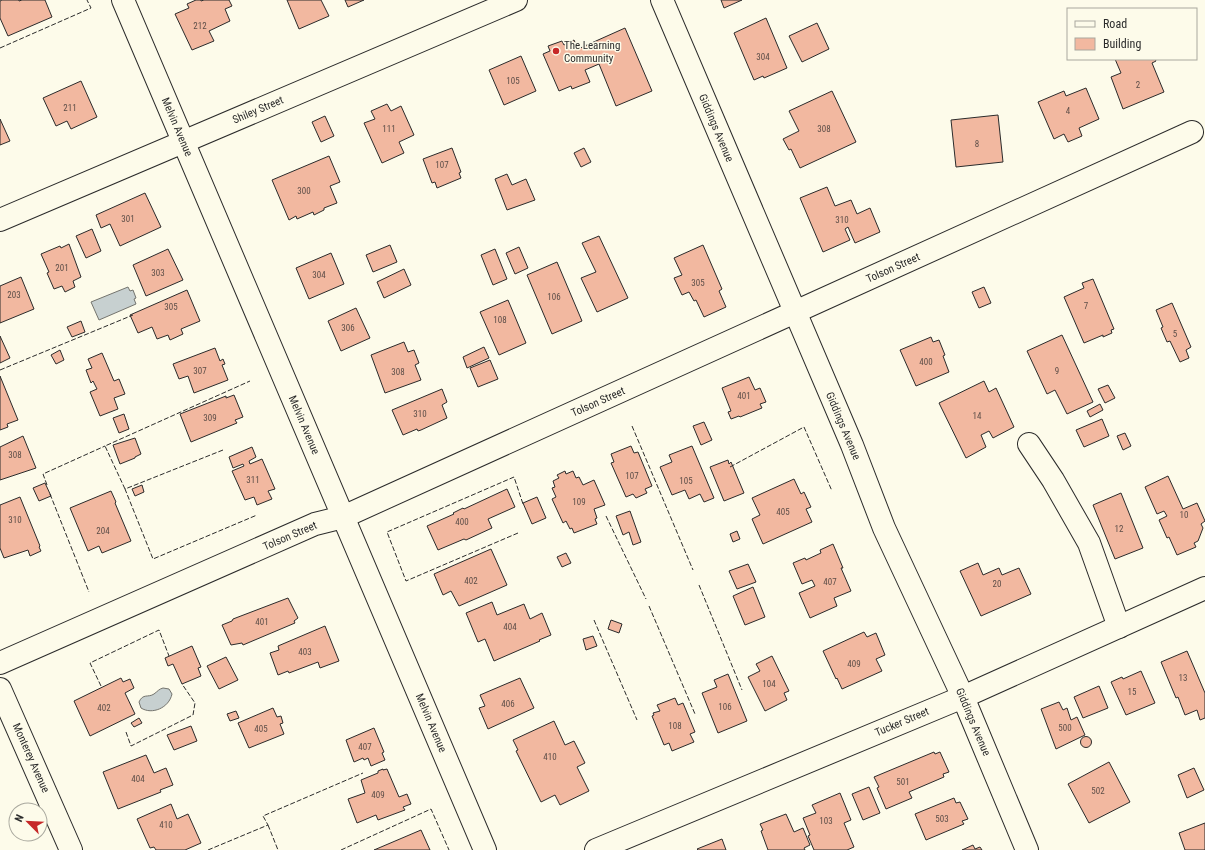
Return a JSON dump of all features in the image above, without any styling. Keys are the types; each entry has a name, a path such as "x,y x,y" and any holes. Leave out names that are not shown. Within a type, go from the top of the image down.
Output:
{"street":[{"name":"Melvin Avenue","path":"122,0 486,850"},
{"name":"Shiley Street","path":"0,220 516,0"},
{"name":"Giddings Avenue","path":"662,0 852,444 884,528 963,697 1027,850"},
{"name":"Tolson Street","path":"0,663 315,524 343,517 1192,132"},
{"path":"1029,444 1053,480 1088,543 1119,627"},
{"name":"Tucker Street","path":"596,850 963,697 1205,588"},
{"name":"Monterey Avenue","path":"0,689 70,850"}],"shaded area":[{"path":"128,287 130,291 133,290 136,298 134,299 136,304 99,320 91,302"},
{"path":"163,688 169,689 172,694 164,706 160,709 150,711 141,708 139,702 142,698 152,695"}],"building":[{"path":"45,0 52,17 8,36 0,18 0,1"},
{"path":"196,0 229,0 232,6 225,9 230,21 209,31 214,41 192,50 175,14 189,8 187,4"},
{"path":"287,0 321,0 329,16 299,29"},
{"path":"345,0 364,0 348,7"},
{"path":"721,0 742,0 724,8"},
{"path":"766,18 787,68 764,78 763,76 754,80 734,33"},
{"path":"817,23 829,49 802,62 789,36"},
{"path":"625,28 652,91 616,106 599,64 585,70 590,82 572,89 571,86 559,91 543,54 550,51 548,46 562,41 564,45 574,40 578,49"},
{"path":"521,56 536,91 504,105 489,70"},
{"path":"1115,60 1156,60 1152,63 1164,92 1123,109 1111,77 1121,73"},
{"path":"81,81 97,117 71,129 67,121 56,126 43,98"},
{"path":"1086,88 1099,119 1079,128 1082,136 1068,142 1064,134 1054,139 1038,102 1064,91 1066,96"},
{"path":"832,91 856,142 800,168 791,149 789,150 783,139 799,131 789,111"},
{"path":"387,104 391,111 401,106 414,135 399,142 404,153 382,163 364,123 375,119 371,111"},
{"path":"998,115 1003,162 956,167 951,120"},
{"path":"325,116 334,136 321,142 312,122"},
{"path":"0,119 10,141 0,145"},
{"path":"452,148 461,172 459,173 461,178 437,188 435,182 432,183 423,159"},
{"path":"584,148 591,162 581,167 574,153"},
{"path":"329,156 340,182 330,186 337,203 324,208 324,210 314,215 313,212 297,219 296,216 289,220 272,180"},
{"path":"507,174 512,185 526,179 535,200 507,210 495,179"},
{"path":"827,187 835,206 851,200 857,214 870,208 880,232 855,243 848,227 845,229 850,240 823,252 800,198"},
{"path":"145,193 161,227 120,246 110,224 101,228 96,215"},
{"path":"92,229 101,251 86,258 76,236"},
{"path":"599,236 628,298 597,312 581,278 596,272 582,243"},
{"path":"69,244 81,277 73,281 75,287 65,292 62,286 54,289 47,273 49,272 41,254"},
{"path":"390,245 397,262 373,272 366,255"},
{"path":"703,245 722,289 719,291 726,307 704,317 696,300 694,301 689,292 682,295 674,278 682,275 674,258"},
{"path":"519,247 528,268 515,274 506,253"},
{"path":"168,249 183,280 146,296 133,265"},
{"path":"495,249 507,279 493,285 481,255"},
{"path":"331,253 344,284 309,299 296,268"},
{"path":"557,262 582,321 552,334 527,275"},
{"path":"404,269 411,285 384,298 377,282"},
{"path":"21,277 34,309 0,323 0,286"},
{"path":"1093,279 1114,329 1111,330 1112,333 1084,343 1064,297 1084,288 1082,283"},
{"path":"984,287 991,303 979,308 972,292"},
{"path":"187,290 200,321 181,329 183,334 170,340 168,335 157,339 152,327 138,333 130,315"},
{"path":"508,300 526,343 499,355 480,312"},
{"path":"1172,303 1191,347 1186,350 1189,358 1180,362 1170,341 1167,342 1156,310"},
{"path":"356,308 370,338 341,351 328,321"},
{"path":"81,321 85,332 72,337 67,327"},
{"path":"1062,335 1093,402 1067,414 1055,390 1047,394 1027,351"},
{"path":"0,336 10,358 0,363"},
{"path":"931,337 933,342 939,340 945,355 943,356 949,372 916,386 900,350"},
{"path":"404,342 408,352 414,350 419,363 415,365 421,380 385,393 371,355"},
{"path":"484,347 489,358 467,368 463,357"},
{"path":"215,348 220,361 223,359 225,364 222,365 228,380 194,393 188,376 179,379 173,364"},
{"path":"60,350 64,360 56,364 51,355"},
{"path":"102,353 114,381 119,379 125,394 114,398 118,409 100,416 90,392 97,389 93,381 91,383 86,370 92,368 88,359"},
{"path":"490,360 498,379 478,387 470,368"},
{"path":"0,376 18,420 7,424 8,427 0,430"},
{"path":"749,377 755,390 760,388 766,402 760,404 762,408 731,419 728,412 731,411 722,388"},
{"path":"984,381 989,392 996,388 1014,427 993,438 989,431 981,435 986,447 966,458 939,403"},
{"path":"1108,385 1115,398 1105,403 1098,389"},
{"path":"442,389 447,402 442,405 447,418 421,430 418,431 417,429 403,435 392,410"},
{"path":"234,395 243,417 235,420 237,423 191,442 180,414 226,396 226,398"},
{"path":"1100,404 1103,410 1090,417 1087,411"},
{"path":"124,414 129,429 119,433 113,418"},
{"path":"1102,419 1109,436 1084,447 1076,430"},
{"path":"704,422 712,440 701,445 693,426"},
{"path":"1125,433 1131,446 1123,450 1117,436"},
{"path":"23,436 36,468 0,480 0,447"},
{"path":"135,438 141,454 120,464 113,445"},
{"path":"631,446 634,453 638,452 652,486 645,489 647,493 636,498 633,494 626,497 611,463 614,462 611,454"},
{"path":"692,446 714,498 704,502 700,494 689,499 685,490 672,495 660,467 672,462 669,455"},
{"path":"252,447 256,457 249,461 250,464 262,459 275,489 268,491 272,499 257,505 254,497 245,500 232,471 244,466 243,464 233,468 229,457"},
{"path":"728,460 729,464 731,462 744,493 724,501 710,467"},
{"path":"565,471 566,474 573,471 576,478 579,477 583,485 594,480 605,505 594,509 597,524 574,533 566,521 563,523 552,499 556,497 552,488 555,487 553,481 559,478 557,475"},
{"path":"1168,476 1183,509 1197,503 1205,521 1201,524 1203,528 1198,541 1194,543 1196,547 1177,555 1159,520 1167,516 1164,511 1157,514 1145,487"},
{"path":"794,479 801,494 804,492 811,507 806,509 812,522 763,544 752,519 760,515 752,498"},
{"path":"45,483 51,496 39,501 33,488"},
{"path":"142,485 144,492 135,496 132,489"},
{"path":"507,489 515,507 488,519 492,528 466,540 464,539 438,550 427,526 454,514 453,513 463,508 464,509"},
{"path":"111,491 131,541 102,553 99,546 88,551 70,508"},
{"path":"1121,493 1143,548 1115,559 1093,505"},
{"path":"20,497 41,551 30,556 28,550 4,558 0,548 0,505"},
{"path":"537,497 546,518 532,524 523,503"},
{"path":"630,511 641,542 633,545 629,532 623,535 616,516"},
{"path":"737,531 740,539 733,542 730,534"},
{"path":"833,544 851,591 834,598 837,606 810,618 799,593 815,586 812,580 802,584 793,563 805,558 806,560 821,553 820,550"},
{"path":"491,549 507,585 459,606 451,591 443,595 434,574"},
{"path":"566,553 571,563 562,567 557,557"},
{"path":"978,563 983,575 999,568 1002,575 1019,568 1031,594 981,616 960,571"},
{"path":"748,564 756,582 737,589 729,571"},
{"path":"753,587 765,617 745,625 733,596"},
{"path":"288,598 298,618 294,621 295,623 243,645 242,643 231,645 222,625 232,621 233,619"},
{"path":"492,602 497,615 524,604 530,619 542,613 551,635 494,661 485,639 478,642 466,613"},
{"path":"611,620 622,624 619,633 608,629"},
{"path":"325,626 339,661 320,668 318,662 289,673 288,671 278,675 270,653 279,650 278,646"},
{"path":"864,632 867,637 876,633 885,655 876,659 882,671 842,689 823,651"},
{"path":"593,636 597,646 586,650 583,639"},
{"path":"192,646 201,667 198,668 201,676 182,684 173,664 168,666 165,658"},
{"path":"1187,651 1205,693 1205,718 1200,720 1197,710 1185,715 1161,662"},
{"path":"772,656 789,691 784,693 787,700 765,711 748,677 760,671 756,664"},
{"path":"226,657 238,680 219,689 207,666"},
{"path":"1141,671 1155,703 1126,715 1111,682 1122,677 1123,679"},
{"path":"728,674 747,721 718,733 702,693 717,687 714,680"},
{"path":"121,678 123,682 130,679 134,688 125,693 135,714 90,736 74,701"},
{"path":"520,678 534,708 488,729 479,708 485,706 480,695"},
{"path":"1099,686 1108,708 1083,718 1074,697"},
{"path":"675,698 678,705 683,703 695,732 690,734 694,742 672,751 669,743 664,745 652,716 654,715 653,713 660,711 657,705"},
{"path":"1059,702 1063,710 1067,708 1071,720 1077,717 1085,735 1056,749 1041,709"},
{"path":"273,708 277,717 281,716 283,723 280,724 284,734 249,748 238,723"},
{"path":"236,711 239,718 230,721 227,714"},
{"path":"139,718 142,723 134,727 131,723"},
{"path":"554,721 565,745 574,741 585,763 577,767 589,791 560,805 555,795 541,802 516,751 518,750 513,740"},
{"path":"191,726 197,741 174,750 167,735"},
{"path":"374,728 384,752 382,753 385,760 371,766 368,758 364,760 363,758 354,762 346,740"},
{"path":"1084,737 1088,737 1090,738 1090,746 1084,747 1081,744 1081,740"},
{"path":"934,752 935,754 940,752 949,772 943,774 944,777 909,792 912,798 886,809 874,777"},
{"path":"146,755 154,773 166,768 173,785 160,790 161,792 118,809 103,772"},
{"path":"1109,762 1130,802 1089,823 1068,784"},
{"path":"1194,768 1204,790 1187,798 1178,775"},
{"path":"387,769 399,797 407,794 411,804 403,807 405,810 378,820 376,815 357,823 348,799 365,793 361,780 378,773 378,771"},
{"path":"869,787 880,813 863,820 852,794"},
{"path":"840,793 851,820 844,823 854,847 847,850 814,850 803,818 816,813 812,805"},
{"path":"954,798 956,803 960,802 968,819 962,821 964,824 926,840 915,814"},
{"path":"171,804 177,819 188,814 201,843 185,850 156,850 154,847 150,848 137,819"},
{"path":"786,814 794,832 803,828 810,845 804,848 805,850 768,850 760,824"},
{"path":"1205,823 1205,850 1185,850 1179,833"},
{"path":"421,830 430,850 374,850"},
{"path":"722,839 726,850 697,849"},
{"path":"973,845 975,849 980,847 982,850 962,850"}],"fence":[{"path":"0,48 91,8 87,0"},
{"path":"0,370 133,315"},
{"path":"125,489 105,446 250,381"},
{"path":"632,426 693,570"},
{"path":"730,467 804,427 832,491"},
{"path":"47,485 43,474 105,446"},
{"path":"223,450 125,489 153,559 257,515"},
{"path":"518,533 406,581 387,532 514,477 523,504"},
{"path":"50,494 89,592"},
{"path":"606,516 646,599"},
{"path":"699,585 742,690"},
{"path":"649,606 695,714"},
{"path":"594,620 637,720"},
{"path":"101,686 90,663 159,630 169,656"},
{"path":"126,732 131,746 193,715 195,703 182,684"},
{"path":"208,850 268,825 263,816 363,773"},
{"path":"341,850 431,809 449,850"},
{"path":"268,825 278,850"}],"place":[{"name":"The Learning Community","path":"556,51"}]}
